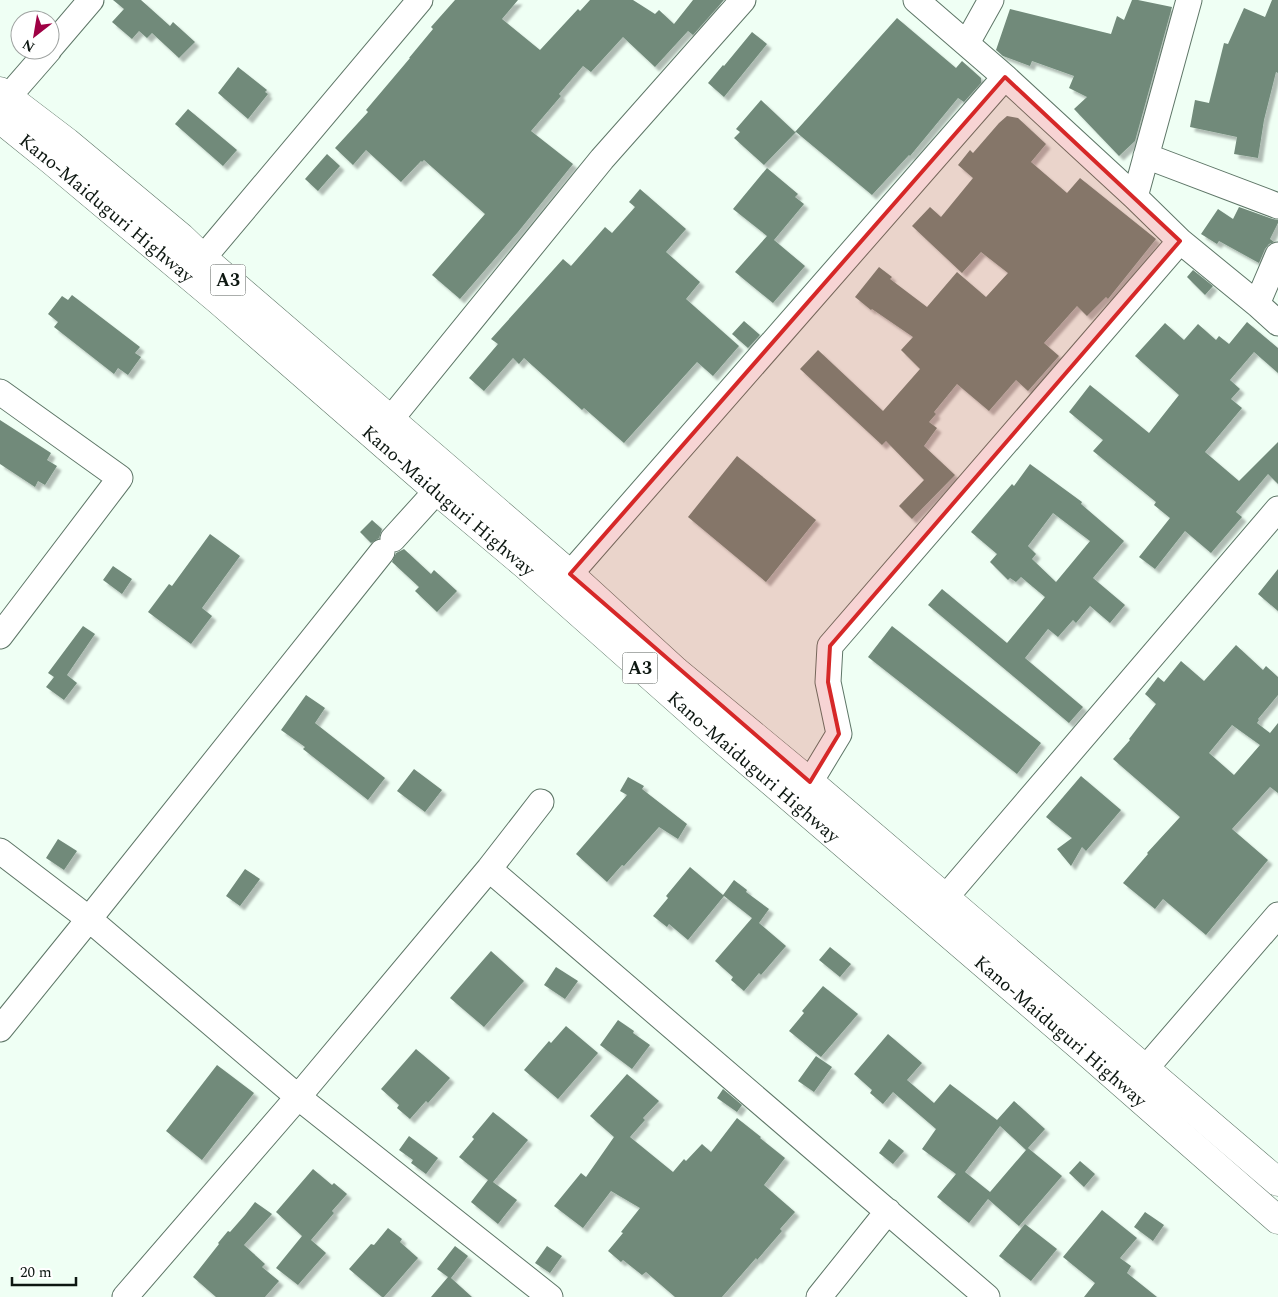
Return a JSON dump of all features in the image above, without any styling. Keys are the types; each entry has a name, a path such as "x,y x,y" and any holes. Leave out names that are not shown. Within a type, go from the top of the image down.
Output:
{"highway":[{"name":"Kano-Maiduguri Highway","path":"3,102 68,142 181,237 390,420 445,482 525,565 710,730 1084,1050 1278,1220"},
{"name":"Kano-Maiduguri Highway","path":"3,102 52,161 219,301 445,482 570,574 676,672 810,782 1278,1182"}],"street":[{"path":"60,36 92,0"},
{"path":"203,258 420,0"},
{"path":"390,420 602,159 742,0"},
{"path":"916,0 1005,77 1180,241 1278,323"},
{"path":"967,44 991,0"},
{"path":"1135,197 1189,0"},
{"path":"3,102 39,60"},
{"path":"570,574 1005,77"},
{"path":"1146,156 1278,206"},
{"path":"810,782 839,734 828,682 830,646 1180,241"},
{"path":"1257,304 1278,255"},
{"path":"0,392 120,478 0,636"},
{"path":"0,1028 387,545 445,482"},
{"path":"945,898 1278,509"},
{"path":"125,1297 298,1097 489,869 541,802"},
{"path":"0,851 89,919 298,1097 550,1297"},
{"path":"489,869 988,1297"},
{"path":"1146,1068 1278,915"},
{"path":"819,1297 888,1211"}],"highlighted area":[{"path":"1005,77 1180,241 830,646 828,682 839,734 810,782 570,574"}],"building":[{"path":"113,0 141,0 170,26 173,22 195,42 179,58 152,33 147,38 139,31 132,39 112,22 124,9"},
{"path":"455,0 518,0 502,19 540,50 578,9 580,11 590,0 633,0 655,14 659,10 674,24 693,0 724,0 693,35 688,31 655,67 623,37 591,72 583,66 559,94 561,96 531,131 573,164 460,299 432,275 485,214 424,160 401,182 366,150 353,165 335,148 368,112 366,110 433,29 431,27"},
{"path":"1132,0 1172,7 1135,141 1119,156 1074,109 1087,97 1069,88 1074,76 1032,61 1030,66 1003,56 996,50 1010,9 1111,34 1117,16 1124,20"},
{"path":"1272,0 1278,0 1278,73 1276,72 1264,120 1258,158 1234,154 1237,137 1190,127 1195,100 1209,103 1224,43 1228,44 1244,8 1265,17"},
{"path":"897,18 956,68 962,61 981,78 981,83 964,102 958,98 910,156 872,195 796,132 764,165 734,138 740,132 736,129 761,100 795,132"},
{"path":"752,32 767,44 724,97 708,83"},
{"path":"238,67 267,90 265,92 268,94 248,119 218,93"},
{"path":"188,109 237,150 223,166 175,124"},
{"path":"1007,116 1018,118 1046,144 1031,162 1067,193 1080,178 1156,239 1108,299 1106,297 1087,316 1077,306 1044,343 1059,356 1028,391 1016,380 989,411 957,384 934,412 936,414 929,422 937,428 924,446 955,475 912,519 899,506 924,480 886,441 882,445 800,369 818,350 883,411 920,369 901,350 913,337 871,310 855,297 879,267 892,277 890,279 927,307 957,272 986,297 1008,273 981,252 962,273 912,226 930,207 941,217 973,178 958,165 970,150 973,153"},
{"path":"327,154 340,166 318,191 305,179"},
{"path":"767,168 798,194 795,197 804,204 774,240 805,266 773,303 735,272 767,236 733,209"},
{"path":"640,189 686,229 666,252 700,282 686,299 739,346 713,376 697,362 624,443 584,408 582,410 524,358 519,364 513,358 484,391 469,378 498,344 491,339 563,259 571,266 605,227 612,233 635,207 629,202"},
{"path":"1239,207 1278,220 1270,239 1274,242 1265,249 1259,263 1219,241 1217,244 1201,234 1218,209 1233,219"},
{"path":"1193,270 1213,286 1205,295 1187,277"},
{"path":"72,295 140,347 135,353 141,357 128,375 118,368 114,374 54,327 58,322 48,314 62,296 68,300"},
{"path":"744,321 760,335 748,348 732,334"},
{"path":"1247,322 1278,348 1278,373 1254,352 1230,380 1240,389 1231,399 1242,408 1205,452 1239,481 1278,442 1278,484 1268,474 1236,512 1242,517 1211,553 1185,531 1155,569 1139,557 1170,518 1154,505 1156,502 1093,451 1103,440 1069,412 1090,385 1149,433 1179,395 1135,356 1165,323 1184,340 1198,324 1216,340 1219,336 1229,344"},
{"path":"0,420 51,453 47,460 57,466 45,485 38,481 35,487 0,464"},
{"path":"737,456 816,520 766,582 688,517"},
{"path":"1030,464 1082,502 1081,504 1124,541 1093,578 1125,605 1110,623 1090,606 1076,623 1073,620 1058,637 1048,629 1025,658 1083,707 1069,723 928,605 942,589 1007,643 1045,597 1021,577 1016,582 1010,578 1008,580 990,562 997,554 971,532 1012,484 1014,486","holes":["1053,513 1090,541 1056,582 1032,559 1036,554 1028,546"]},
{"path":"372,520 382,529 379,538 371,543 360,532"},
{"path":"210,534 240,556 202,608 212,616 191,644 148,612 169,584 172,586"},
{"path":"404,549 431,574 434,570 457,591 437,612 415,591 419,587 392,562 396,553"},
{"path":"113,566 132,579 122,594 103,580"},
{"path":"1278,569 1278,611 1258,594"},
{"path":"83,626 95,634 67,675 77,683 64,700 46,687 54,677 48,673"},
{"path":"892,626 1041,743 1017,774 868,657"},
{"path":"1236,645 1263,670 1266,666 1278,677 1278,695 1258,719 1257,723 1270,733 1278,723 1278,793 1270,787 1232,829 1268,860 1206,935 1163,899 1155,909 1123,883 1180,817 1113,759 1130,740 1156,704 1145,694 1158,677 1164,682 1181,661 1204,681","holes":["1232,725 1260,745 1234,775 1209,753"]},
{"path":"306,695 325,708 315,723 385,778 368,800 303,749 305,747 281,730"},
{"path":"414,769 442,790 425,812 397,791"},
{"path":"1081,776 1121,810 1086,851 1082,847 1071,866 1057,849 1072,838 1046,817"},
{"path":"628,777 644,786 642,789 687,824 678,839 659,827 607,882 576,854 627,795 620,791"},
{"path":"58,839 77,851 64,870 46,858"},
{"path":"690,867 723,895 734,880 747,890 746,892 769,909 759,923 786,946 761,975 759,973 744,991 731,980 733,977 715,961 752,918 724,896 688,940 669,924 667,927 653,916 668,898 666,896"},
{"path":"245,869 260,879 240,906 226,896"},
{"path":"830,947 851,964 840,977 819,960"},
{"path":"491,951 524,981 484,1027 450,998"},
{"path":"556,967 578,981 565,999 544,985"},
{"path":"823,986 858,1014 821,1057 789,1031 804,1013 802,1011"},
{"path":"618,1020 650,1045 632,1069 600,1045"},
{"path":"566,1026 598,1053 558,1099 524,1070 549,1041 551,1043"},
{"path":"888,1034 922,1063 907,1080 934,1103 950,1084 997,1120 1014,1101 1045,1129 1028,1148 1062,1176 1019,1226 988,1199 969,1223 937,1197 956,1174 922,1149 936,1129 893,1092 883,1104 870,1093 872,1090 854,1074","holes":["1000,1126 1026,1150 990,1192 965,1172"]},
{"path":"416,1049 450,1078 428,1103 426,1101 410,1119 397,1108 399,1105 381,1089"},
{"path":"816,1056 832,1067 814,1092 798,1081"},
{"path":"217,1065 254,1093 202,1160 166,1131"},
{"path":"627,1074 659,1101 643,1118 645,1120 630,1137 673,1172 684,1159 686,1161 702,1144 711,1152 737,1118 785,1158 764,1185 795,1212 780,1229 782,1231 722,1297 675,1297 646,1272 642,1275 608,1251 640,1208 611,1191 583,1228 554,1206 581,1173 586,1177 614,1137 590,1116"},
{"path":"723,1089 742,1105 737,1112 717,1098"},
{"path":"493,1112 528,1140 493,1182 517,1200 498,1224 471,1202 488,1180 459,1157 474,1139 472,1137"},
{"path":"409,1136 438,1158 426,1174 411,1163 413,1160 399,1150"},
{"path":"889,1139 904,1151 893,1164 879,1153"},
{"path":"1080,1161 1095,1174 1084,1187 1069,1173"},
{"path":"313,1169 332,1185 334,1183 347,1194 311,1240 326,1253 298,1285 276,1268 302,1236 276,1212"},
{"path":"255,1202 272,1214 244,1245 265,1264 262,1267 279,1281 265,1297 216,1297 193,1277 218,1243 228,1231 230,1232"},
{"path":"1102,1210 1137,1238 1120,1258 1131,1266 1127,1273 1157,1297 1084,1297 1095,1283 1063,1257"},
{"path":"1145,1212 1164,1225 1153,1241 1134,1227"},
{"path":"1025,1224 1057,1249 1031,1281 999,1256"},
{"path":"388,1228 402,1239 400,1242 418,1258 382,1297 349,1269 371,1244 374,1245"},
{"path":"455,1246 468,1256 451,1278 472,1297 431,1297 448,1277 437,1269"},
{"path":"547,1246 562,1256 550,1273 535,1263"}]}
